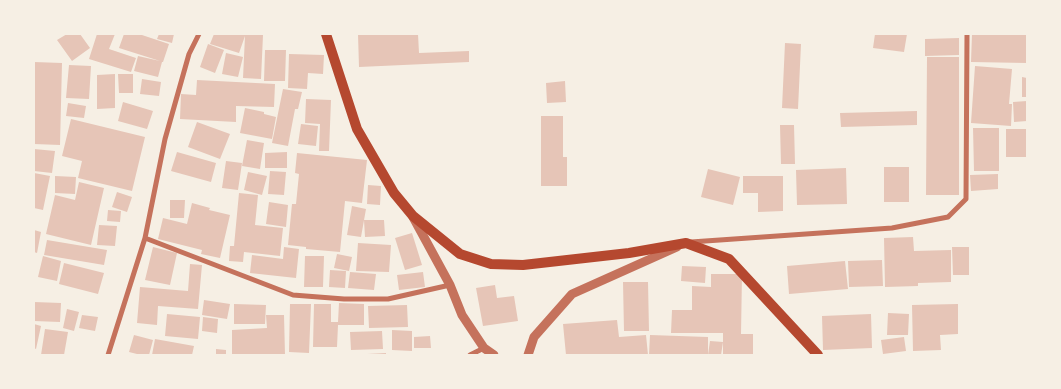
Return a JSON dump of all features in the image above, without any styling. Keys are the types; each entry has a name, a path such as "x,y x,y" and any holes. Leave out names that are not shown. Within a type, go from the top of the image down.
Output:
{"main road":[{"path":"326,34 356,129 394,193 413,216 460,254 490,264 524,265 629,253 686,243 729,259 818,355"}],"street":[{"path":"108,355 145,238 165,139 189,54 199,34"},
{"path":"528,355 534,337 572,294 686,243 892,228 948,217 966,199 967,34"},
{"path":"413,216 450,285 462,315 484,348 494,355"},
{"path":"145,238 293,295 344,299 388,299 450,285"},
{"path":"470,355 484,348"}],"building":[{"path":"67,34 80,34 90,48 72,61 57,40"},
{"path":"97,34 115,34 109,49 136,58 131,72 89,59"},
{"path":"124,34 139,34 169,44 158,77 134,71 138,56 160,61 119,48"},
{"path":"159,34 174,34 172,43 157,39"},
{"path":"214,34 263,35 261,79 243,78 245,36 239,53 210,44"},
{"path":"358,34 418,34 419,53 469,51 469,62 359,67"},
{"path":"875,34 907,34 904,52 873,48"},
{"path":"972,34 1027,34 1027,63 971,62"},
{"path":"959,38 959,55 925,56 925,39"},
{"path":"785,43 801,44 798,109 782,108"},
{"path":"208,44 224,50 215,73 200,67"},
{"path":"265,50 286,50 285,81 264,81"},
{"path":"226,53 243,57 238,77 222,74"},
{"path":"289,54 324,55 323,74 308,73 307,89 288,88"},
{"path":"927,57 959,57 959,195 926,195"},
{"path":"34,62 62,63 60,145 34,144"},
{"path":"69,65 91,66 89,99 66,98"},
{"path":"975,66 1012,69 1009,104 1012,104 1011,126 971,123"},
{"path":"115,74 115,108 97,109 97,75"},
{"path":"118,74 133,74 133,93 119,93"},
{"path":"1022,77 1027,78 1027,97 1022,97"},
{"path":"142,79 161,82 159,96 140,94"},
{"path":"197,80 275,84 274,107 236,106 236,122 180,119 181,94 196,95"},
{"path":"565,81 566,102 547,103 546,83"},
{"path":"283,89 302,92 298,109 295,109 288,146 272,143"},
{"path":"306,99 331,100 329,151 319,151 320,124 305,123"},
{"path":"1027,101 1027,121 1014,122 1013,102"},
{"path":"123,102 153,111 147,129 118,121"},
{"path":"68,103 86,106 84,118 66,116"},
{"path":"245,108 276,117 272,139 240,133"},
{"path":"917,111 917,125 841,127 840,113"},
{"path":"541,116 563,116 563,157 567,157 567,186 541,186"},
{"path":"71,119 145,137 132,191 78,178 82,161 62,156"},
{"path":"197,122 230,134 220,159 188,147"},
{"path":"301,124 318,126 316,146 298,144"},
{"path":"780,125 794,125 795,164 781,164"},
{"path":"973,128 999,128 999,171 974,171"},
{"path":"1006,129 1027,129 1027,157 1006,157"},
{"path":"247,140 264,143 260,169 242,166"},
{"path":"34,149 55,151 52,173 34,171"},
{"path":"177,152 216,163 211,182 171,171"},
{"path":"287,152 287,168 265,168 265,153"},
{"path":"297,153 367,160 362,203 345,201 340,252 306,249 306,247 288,245 292,204 296,204 299,174 295,173"},
{"path":"226,161 242,163 238,190 222,188"},
{"path":"884,167 909,167 909,202 884,202"},
{"path":"846,168 847,204 797,205 796,170"},
{"path":"708,169 740,177 733,205 701,197"},
{"path":"270,171 286,172 284,195 268,194"},
{"path":"248,172 267,176 262,195 244,190"},
{"path":"34,173 50,176 43,210 34,208"},
{"path":"998,174 998,189 971,191 970,175"},
{"path":"55,176 76,177 75,194 55,193"},
{"path":"743,176 783,176 783,211 758,212 758,193 743,193"},
{"path":"79,182 104,188 91,245 46,234 55,195 75,200"},
{"path":"368,185 381,186 380,205 367,204"},
{"path":"117,192 132,197 127,212 112,207"},
{"path":"239,193 258,195 255,225 283,228 280,256 244,252 243,262 229,261 230,246 234,246"},
{"path":"170,200 185,200 184,218 170,218"},
{"path":"269,202 288,205 286,227 266,224"},
{"path":"192,203 210,208 209,210 230,215 220,258 201,254 202,250 158,239 163,218 187,224"},
{"path":"352,206 366,209 361,237 347,235"},
{"path":"108,210 121,211 120,222 107,221"},
{"path":"364,220 384,220 385,236 365,237"},
{"path":"99,225 117,226 115,246 97,245"},
{"path":"34,230 41,232 37,253 34,252"},
{"path":"412,233 422,265 405,270 395,238"},
{"path":"913,237 914,251 951,250 951,282 885,287 884,238"},
{"path":"47,240 107,250 104,265 44,255"},
{"path":"358,243 391,245 389,272 356,271"},
{"path":"153,247 177,253 170,285 145,280"},
{"path":"284,247 299,249 296,278 250,273 252,255 283,259"},
{"path":"952,247 969,247 969,275 953,275"},
{"path":"337,254 352,257 349,271 334,268"},
{"path":"43,256 61,261 57,281 38,277"},
{"path":"305,256 324,256 323,287 304,287"},
{"path":"882,260 883,286 849,287 848,261"},
{"path":"845,261 848,289 789,294 787,266"},
{"path":"64,263 104,273 98,294 59,284"},
{"path":"190,264 202,265 198,309 158,306 157,325 137,323 140,287 188,291"},
{"path":"682,266 706,267 705,283 681,281"},
{"path":"330,270 346,271 345,288 329,287"},
{"path":"350,272 376,274 374,290 348,288"},
{"path":"423,272 425,287 399,290 397,275"},
{"path":"711,274 742,274 741,334 753,334 753,355 723,355 723,333 671,333 672,310 692,310 692,286 711,287"},
{"path":"623,282 648,282 649,331 624,331"},
{"path":"495,285 497,298 514,296 518,321 483,326 476,288"},
{"path":"204,300 230,304 227,319 202,315"},
{"path":"34,302 61,303 60,322 34,321"},
{"path":"339,303 364,304 364,325 338,325 337,347 313,347 314,304 331,304 331,322 338,322"},
{"path":"234,304 266,305 265,324 234,324"},
{"path":"290,304 311,304 309,353 289,352"},
{"path":"958,304 958,334 940,335 941,350 913,351 912,305"},
{"path":"407,305 408,327 369,328 368,306"},
{"path":"67,309 79,312 74,331 63,328"},
{"path":"888,313 909,314 908,335 887,335"},
{"path":"167,314 200,317 198,339 165,336"},
{"path":"871,314 872,348 823,350 822,316"},
{"path":"82,315 98,317 95,331 79,328"},
{"path":"266,315 284,315 285,355 232,355 232,330 267,328"},
{"path":"203,317 218,319 217,333 202,331"},
{"path":"617,320 619,337 646,335 648,355 566,355 563,324"},
{"path":"34,324 41,326 36,349 34,348"},
{"path":"45,329 68,332 64,355 41,355"},
{"path":"392,330 412,331 412,351 392,350"},
{"path":"382,331 383,349 351,350 350,332"},
{"path":"134,335 153,340 149,355 129,352"},
{"path":"650,335 708,337 708,355 649,355"},
{"path":"430,336 431,348 414,348 414,337"},
{"path":"904,337 906,351 883,354 881,340"},
{"path":"155,339 194,346 192,355 152,355"},
{"path":"710,341 723,342 721,355 708,355"},
{"path":"216,349 226,350 226,355 216,355"},
{"path":"386,353 386,355 367,355 367,354"}]}
